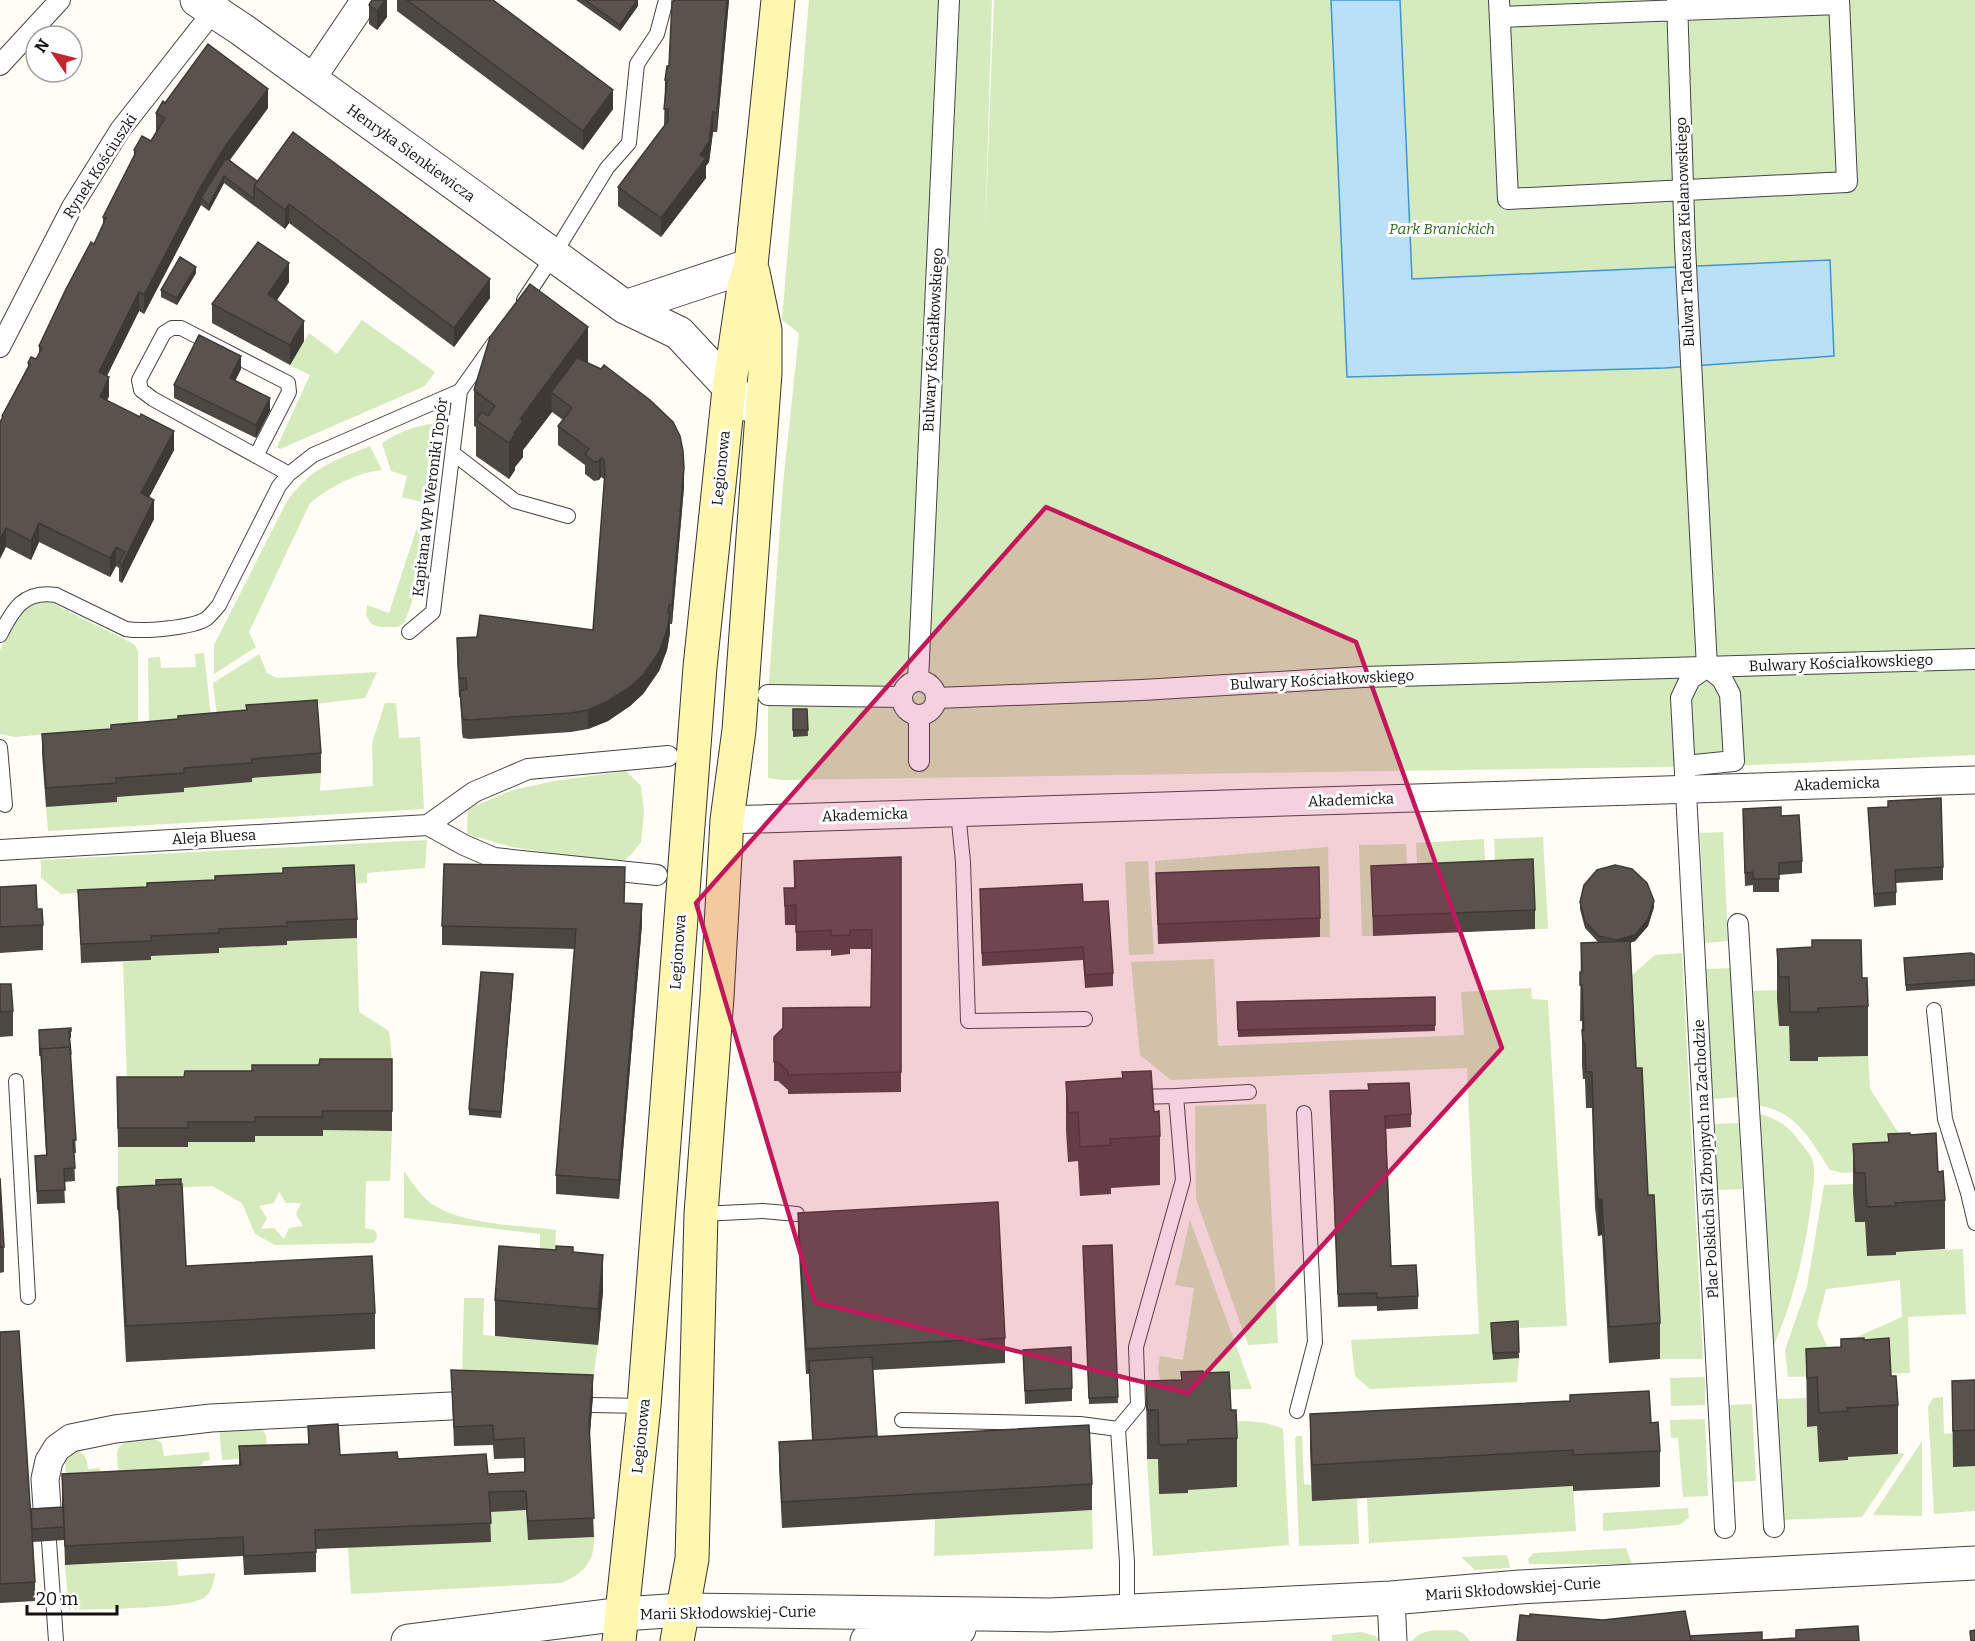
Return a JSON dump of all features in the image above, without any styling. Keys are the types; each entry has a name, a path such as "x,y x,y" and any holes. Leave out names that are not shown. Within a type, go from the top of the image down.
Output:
{"main road":[{"name":"Legionowa","path":"620,1628 644,1406 698,695 729,389 744,287 751,265 778,0"},
{"name":"Legionowa","path":"680,1626 692,1559 701,1214 727,820 740,730 765,373 765,330 751,265"}],"street":[{"path":"0,65 60,0"},
{"path":"311,80 365,0"},
{"name":"Bulwary Kościałkowskiego","path":"918,681 949,0"},
{"path":"1839,2 1847,182 1508,199 1500,9 1677,5 1839,2"},
{"name":"Henryka Sienkiewicza","path":"211,4 241,29 625,307 646,333 666,351 702,378 729,389 761,419"},
{"name":"Rynek Kościuszki","path":"0,347 72,207 120,130 211,4"},
{"name":"Bulwar Tadeusza Kielanowskiego","path":"1677,5 1685,248 1707,667"},
{"path":"625,307 751,265"},
{"name":"Bulwary Kościałkowskiego","path":"937,698 1142,690 1363,676 1975,659"},
{"path":"1707,667 1722,679 1731,694 1734,761 1685,778 1681,698 1690,680 1707,667"},
{"path":"923,681 931,685 937,698 932,711 919,716 906,710 902,697 907,686 923,681"},
{"path":"768,695 902,697"},
{"path":"919,716 919,762"},
{"path":"657,876 494,858 428,825 474,792 528,769 668,756"},
{"name":"Akademicka","path":"727,820 958,812 1685,778 1975,780"},
{"name":"Plac Polskich Sił Zbrojnych na Zachodzie","path":"1685,778 1725,1528"},
{"name":"Aleja Bluesa","path":"0,850 428,825"},
{"path":"1738,924 1774,1527"},
{"path":"49,1531 45,1479 49,1461 57,1448 70,1438 115,1429 211,1418 452,1406"},
{"name":"Marii Skłodowskiej-Curie","path":"408,1641 620,1628 1050,1615 1391,1598 1520,1587 1975,1563"},
{"path":"1391,1598 1393,1641"},
{"name":"Marii Skłodowskiej-Curie","path":"867,1641 908,1637 1050,1615"}],"lane":[{"path":"513,315 553,256 607,168 629,143 637,64 657,34 666,0"},
{"path":"256,456 289,392 288,383 181,328 172,328 164,333 139,380 141,390 153,399 256,456 289,474"},
{"name":"Kapitana WP Weroniki Topór","path":"409,632 433,612 460,391 500,334"},
{"name":"Kapitana WP Weroniki Topór","path":"0,635 19,603 29,597 44,593 56,595 136,631 151,631 206,619 219,605 279,486 289,474 313,455 460,391"},
{"path":"454,454 515,501 568,516"},
{"path":"0,747 5,805"},
{"path":"958,812 963,862 968,1020 1085,1019"},
{"path":"1934,1010 1945,1119 1975,1223"},
{"path":"16,1081 28,1297"},
{"path":"1121,1098 1249,1092"},
{"path":"1127,1611 1127,1562 1118,1429 1138,1405 1136,1347 1183,1180 1176,1096"},
{"path":"1297,1411 1315,1342 1304,1113"},
{"path":"701,1214 763,1211 797,1214"},
{"path":"592,1405 644,1406"},
{"path":"902,1420 1080,1424 1118,1429"},
{"path":"49,1531 56,1641"}],"highlighted area":[{"path":"1046,507 1356,642 1502,1048 1188,1393 815,1302 696,903"}],"green space":[{"name":"Park Branickich","path":"809,0 992,0 985,236 994,0 1975,0 1975,755 1732,766 782,780 768,778 768,695 783,485 799,333 782,320"},
{"path":"362,320 435,372 425,386 280,449 277,447 310,375 290,365 309,333 337,354"},
{"path":"437,423 419,581 405,622 398,627 380,627 371,624 366,615 367,605 389,613 425,503 402,497 407,476 391,471 382,443 408,430"},
{"path":"370,446 382,470 344,481 310,503 249,632 256,647 214,674 214,645 286,503 304,481 314,473"},
{"path":"50,602 134,644 138,651 138,726 15,737 0,734 0,650 18,617 26,608 38,603"},
{"path":"204,653 211,717 149,724 148,658 160,657 161,668 196,667 195,654"},
{"path":"259,654 267,673 277,678 377,672 365,698 217,716 213,683"},
{"path":"385,703 396,703 399,738 420,737 424,809 48,831 46,807 116,802 116,797 184,792 184,788 252,782 252,778 321,773 320,791 373,786 372,743"},
{"path":"626,771 641,786 644,811 641,842 630,856 621,861 512,847 467,834 468,809 513,790 554,781"},
{"path":"1723,832 1728,941 1705,943 1700,833"},
{"path":"1543,837 1548,929 1535,929 1532,878 1496,880 1494,839"},
{"path":"1484,839 1486,880 1418,883 1416,843"},
{"path":"427,840 425,868 367,873 367,883 283,887 147,906 78,909 78,893 61,894 41,878 41,860"},
{"path":"1406,844 1408,884 1373,936 1362,936 1359,845"},
{"path":"1328,847 1330,937 1320,937 1319,886 1156,892 1155,861"},
{"path":"1148,861 1154,954 1129,955 1125,862"},
{"path":"357,938 359,1012 389,1031 392,1060 127,1083 123,962 151,960 151,956 219,953 219,948 287,945 287,941"},
{"path":"1682,953 1703,1359 1660,1359 1636,1104 1630,977 1655,955"},
{"path":"1214,959 1218,1046 1464,1035 1461,992 1531,988 1532,999 1548,1000 1567,1326 1518,1328 1517,1382 1370,1389 1355,1376 1351,1340 1479,1334 1467,1068 1171,1080 1140,1055 1131,962"},
{"path":"1731,968 1738,1097 1713,1099 1706,969"},
{"path":"1812,989 1789,1026 1790,1061 1818,1057 1868,1055 1870,1089 1921,1167 1842,1173 1830,1170 1800,1127 1780,1112 1754,1105 1748,991"},
{"path":"1266,1104 1278,1343 1248,1345 1196,1199 1195,1106"},
{"path":"1753,1114 1771,1118 1787,1128 1809,1154 1814,1170 1811,1205 1801,1263 1785,1318 1770,1354"},
{"path":"1739,1123 1742,1189 1717,1190 1714,1124"},
{"path":"322,1130 392,1131 390,1181 366,1181 365,1228 376,1232 377,1238 373,1243 275,1245 255,1234 242,1203 212,1186 118,1190 118,1147 187,1147 188,1142 255,1142 255,1136 323,1136","holes":["279,1192 286,1203 301,1203 296,1214 303,1226 289,1228 284,1239 274,1228 261,1229 267,1218 259,1206 274,1203"]},
{"path":"404,1171 427,1200 454,1215 488,1222 556,1230 555,1250 552,1253 540,1249 540,1234 404,1218"},
{"path":"1888,1183 1865,1222 1867,1256 1895,1252 1963,1249 1966,1314 1908,1317 1910,1373 1862,1374 1850,1340 1902,1317 1900,1280 1826,1289 1817,1324 1829,1350 1853,1376 1788,1377 1785,1350 1807,1287 1824,1185"},
{"path":"1190,1220 1252,1389 1169,1391 1160,1379 1158,1371 1160,1356 1183,1360 1194,1288 1175,1285"},
{"path":"464,1298 484,1298 483,1335 598,1345 593,1379 462,1375"},
{"path":"1705,1377 1705,1405 1671,1406 1670,1378"},
{"path":"1943,1397 1944,1434 1953,1433 1975,1466 1975,1511 1934,1514 1928,1407 1933,1398"},
{"path":"1806,1398 1807,1427 1817,1426 1819,1462 1847,1457 1905,1453 1862,1517 1780,1520 1774,1399"},
{"path":"1752,1404 1756,1481 1733,1482 1729,1405"},
{"path":"1705,1419 1708,1496 1683,1497 1678,1438 1671,1438 1670,1420"},
{"path":"1229,1421 1264,1423 1283,1429 1289,1545 1153,1556 1147,1459 1158,1459 1160,1494 1237,1487"},
{"path":"219,1427 262,1428 266,1436 267,1449 256,1458 222,1460"},
{"path":"1297,1436 1302,1436 1304,1484 1312,1485 1312,1500 1357,1499 1359,1544 1299,1546 1295,1439"},
{"path":"152,1438 162,1443 164,1456 209,1452 210,1460 204,1461 190,1480 120,1483 117,1460 119,1448 122,1444"},
{"path":"1922,1441 1922,1516 1873,1515"},
{"path":"75,1450 85,1457 88,1469 100,1468 101,1484 66,1486 65,1458"},
{"path":"1573,1486 1576,1531 1369,1543 1367,1498"},
{"path":"1688,1508 1689,1518 1679,1525 1603,1531 1603,1513"},
{"path":"526,1510 528,1540 594,1537 590,1560 576,1576 561,1583 351,1594 348,1548 489,1512"},
{"path":"1092,1510 1093,1549 934,1556 935,1519"},
{"path":"1626,1548 1632,1564 1529,1564 1528,1559 1534,1553"},
{"path":"1506,1555 1510,1568 1475,1570 1461,1557"},
{"path":"177,1561 178,1576 215,1573 211,1590 207,1596 194,1602 160,1606 69,1610 65,1565"},
{"path":"1456,1630 1470,1641 1412,1641 1426,1632"},
{"path":"1361,1632 1375,1636 1382,1641 1332,1641 1332,1635"}],"water":[{"path":"1331,0 1400,0 1412,279 1830,260 1834,356 1665,368 1347,377"}],"building":[{"path":"372,0 385,0 377,11 369,5"},
{"path":"407,0 493,0 613,90 583,131"},
{"path":"585,0 637,0 620,25"},
{"path":"727,0 717,113 713,112 709,142 700,155 706,158 661,218 618,187 668,121 668,109 664,109 667,80 665,80 667,66 669,66 672,1"},
{"path":"208,44 268,89 226,145 201,186 144,295 139,292 99,372 109,377 100,397 174,431 141,493 154,500 122,564 119,562 125,552 116,547 110,558 39,523 31,541 6,528 0,539 0,422 2,416 30,364 28,363 31,357 36,359 42,348 39,346 91,242 94,244 106,218 103,217 136,152 134,150 142,136 151,141 165,118 156,113 163,101 165,103"},
{"path":"293,132 490,279 454,328 289,204 285,210 254,186"},
{"path":"226,158 257,181 254,186 254,199 224,176 209,205 201,198"},
{"path":"258,242 289,263 268,294 304,321 290,345 212,304"},
{"path":"180,257 196,267 177,298 161,290"},
{"path":"530,284 588,327 520,419 523,421 509,443 476,420 482,412 488,416 495,406 474,390 490,337"},
{"path":"199,335 241,356 230,378 270,398 256,425 174,385"},
{"path":"577,358 601,369 604,365 650,400 673,422 680,436 684,468 672,605 669,605 667,630 659,652 643,675 630,687 608,701 588,710 463,719 460,691 467,689 466,678 459,678 457,638 477,637 480,615 593,630 604,460 601,458 594,462 585,454 589,449 558,426 572,408 551,392"},
{"path":"317,700 321,753 252,759 252,763 184,768 184,773 116,778 117,783 46,788 42,734 111,729 111,725 247,710 246,705"},
{"path":"793,709 807,709 808,730 793,730"},
{"path":"1941,798 1943,867 1895,870 1896,892 1874,894 1868,808 1888,807 1888,801"},
{"path":"1781,807 1781,816 1799,815 1802,861 1779,863 1779,879 1753,879 1753,872 1745,873 1743,809"},
{"path":"901,857 901,1072 788,1075 788,1071 778,1062 774,1062 774,1037 783,1028 783,1008 871,1007 872,930 850,930 850,935 831,936 831,930 796,932 796,905 785,906 784,888 795,888 794,861"},
{"path":"1533,859 1535,910 1373,916 1371,866"},
{"path":"444,864 625,867 624,903 642,904 619,1180 556,1175 576,929 442,926"},
{"path":"354,865 357,919 287,922 287,926 219,929 219,933 151,936 151,941 81,944 78,890 147,887 147,883 215,880 215,876 283,873 283,868"},
{"path":"1615,865 1632,869 1647,883 1654,901 1648,919 1635,935 1616,940 1599,936 1585,922 1580,902 1584,885 1597,870"},
{"path":"1319,867 1320,918 1158,924 1156,873"},
{"path":"1082,884 1083,902 1108,901 1113,973 1085,975 1083,947 982,953 980,889"},
{"path":"36,885 37,909 42,909 43,925 0,927 0,887"},
{"path":"1812,940 1861,940 1862,978 1867,978 1868,1006 1818,1008 1818,1012 1790,1012 1789,977 1779,977 1777,949 1812,947"},
{"path":"1630,941 1636,1068 1642,1068 1648,1195 1654,1195 1660,1323 1609,1327 1602,1199 1598,1200 1595,1171 1592,1072 1586,1072 1582,1030 1584,1030 1582,985 1580,985 1581,943"},
{"path":"1971,953 1975,955 1975,980 1906,985 1904,958"},
{"path":"481,972 513,974 501,1112 469,1109"},
{"path":"0,984 11,984 13,1011 0,1012"},
{"path":"1435,997 1435,1025 1238,1030 1237,1002"},
{"path":"71,1028 69,1031 71,1054 70,1047 41,1049 40,1056 39,1030"},
{"path":"70,1047 76,1140 73,1140 75,1168 64,1169 65,1190 37,1191 35,1156 47,1155 41,1049"},
{"path":"320,1059 392,1059 392,1111 322,1111 323,1117 255,1117 255,1122 188,1122 188,1128 118,1128 117,1077 184,1077 185,1071 252,1071 252,1065 319,1065"},
{"path":"1151,1071 1154,1112 1159,1111 1160,1136 1110,1139 1111,1145 1080,1147 1078,1112 1068,1113 1066,1082 1123,1078 1122,1072"},
{"path":"1409,1083 1411,1114 1385,1116 1391,1266 1416,1265 1418,1296 1377,1298 1377,1293 1338,1294 1330,1091 1369,1090 1368,1084"},
{"path":"1910,1133 1910,1135 1936,1133 1938,1172 1943,1171 1945,1200 1867,1207 1865,1173 1855,1173 1853,1144 1889,1142 1888,1134"},
{"path":"0,1178 4,1247 0,1247"},
{"path":"181,1179 181,1184 156,1185 156,1180"},
{"path":"182,1184 186,1266 372,1256 375,1313 126,1326 118,1187"},
{"path":"998,1202 1005,1338 806,1349 798,1213"},
{"path":"1112,1245 1118,1397 1089,1398 1083,1246"},
{"path":"499,1246 556,1250 556,1246 573,1247 573,1252 603,1255 598,1309 495,1300"},
{"path":"1518,1321 1519,1352 1493,1353 1491,1323"},
{"path":"19,1331 35,1582 0,1584 0,1332"},
{"path":"1864,1338 1864,1340 1889,1338 1891,1376 1896,1376 1898,1405 1847,1408 1848,1411 1819,1413 1817,1377 1807,1378 1806,1349 1841,1347 1841,1339"},
{"path":"1071,1347 1072,1388 1025,1391 1023,1350"},
{"path":"872,1357 877,1436 813,1440 809,1361"},
{"path":"451,1370 593,1375 589,1424 594,1518 528,1521 526,1491 489,1492 491,1523 315,1530 316,1552 244,1556 243,1537 65,1546 62,1474 241,1465 239,1446 309,1444 308,1426 338,1424 340,1455 397,1452 398,1459 486,1454 488,1474 525,1472 524,1438 494,1440 493,1425 454,1427"},
{"path":"1203,1371 1203,1373 1229,1372 1231,1410 1236,1410 1237,1438 1188,1440 1188,1444 1159,1445 1158,1410 1147,1410 1146,1381 1182,1380 1181,1372"},
{"path":"1975,1380 1975,1430 1953,1431 1952,1381"},
{"path":"1649,1391 1651,1423 1658,1422 1660,1451 1573,1455 1573,1450 1312,1465 1310,1414 1570,1401 1570,1395"},
{"path":"1089,1425 1092,1484 782,1502 779,1442"},
{"path":"63,1507 64,1527 32,1529 31,1509"},
{"path":"1685,1611 1691,1641 1517,1641 1520,1615 1603,1620"},
{"path":"1858,1626 1859,1641 1691,1641 1690,1636 1762,1632 1762,1640 1796,1638 1796,1630"},
{"path":"1975,1630 1975,1641 1971,1641 1970,1631"}]}
